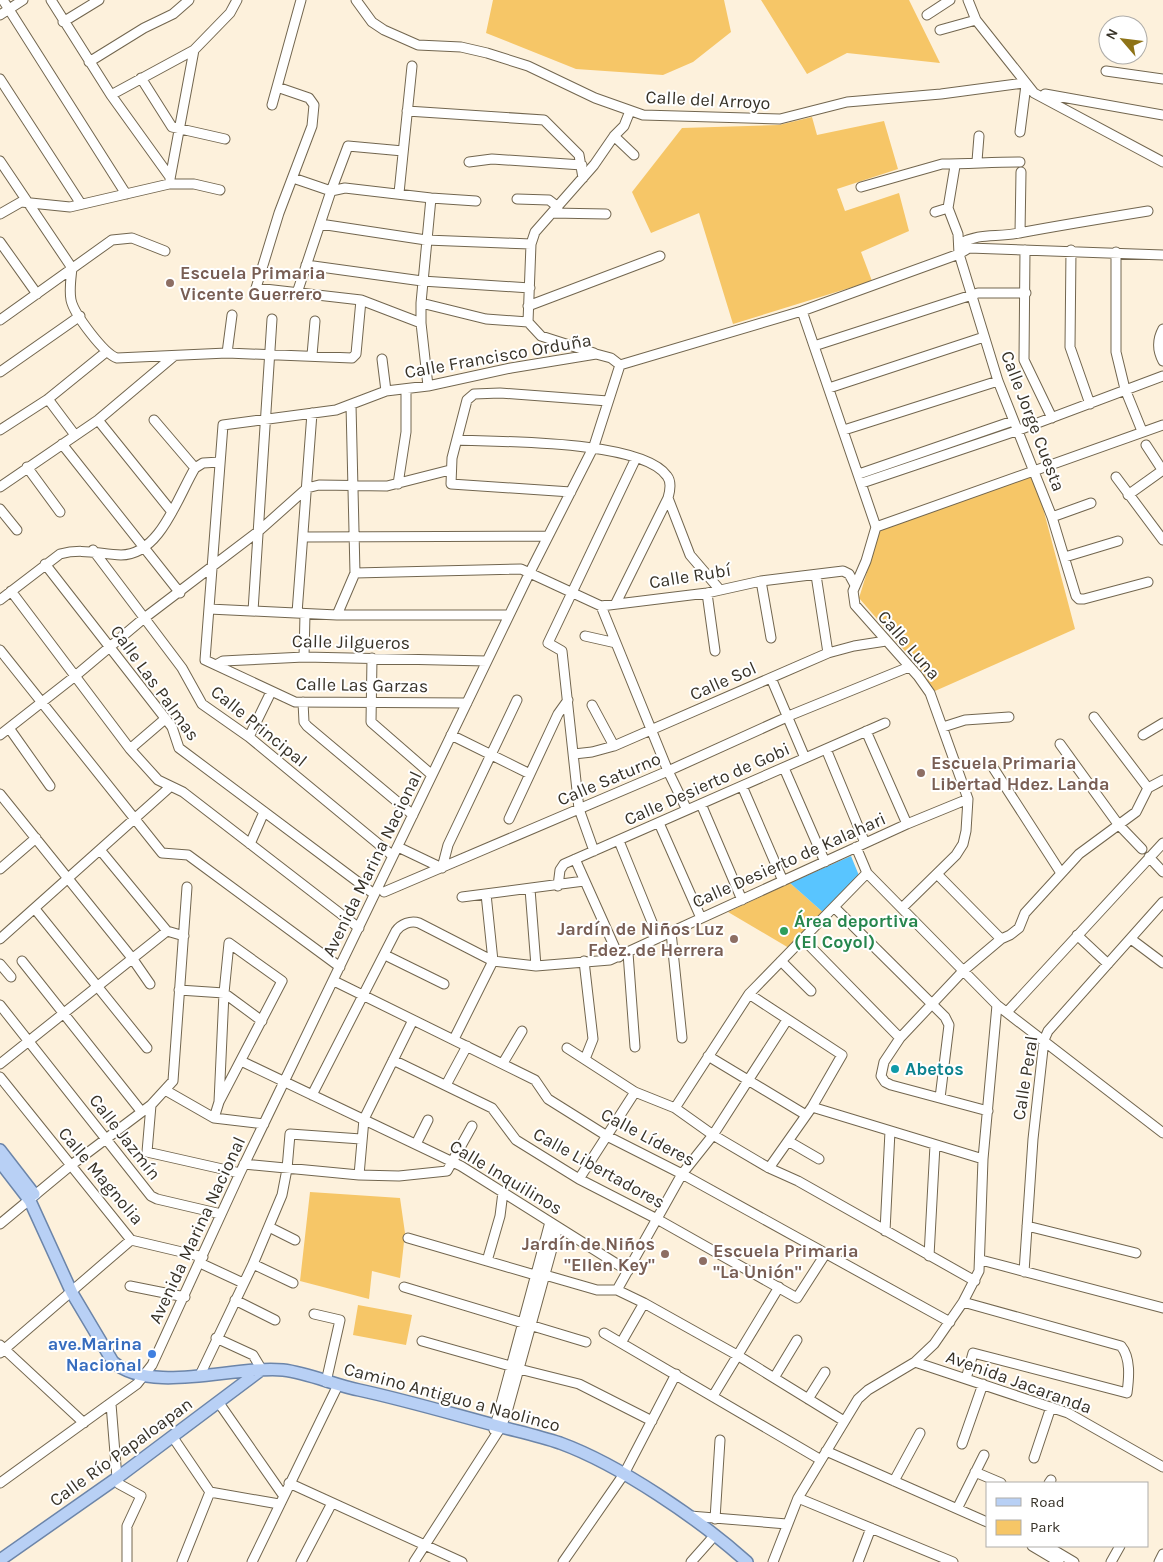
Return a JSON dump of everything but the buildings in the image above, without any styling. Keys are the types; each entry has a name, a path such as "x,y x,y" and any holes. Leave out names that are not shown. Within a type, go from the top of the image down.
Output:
{"main road":[{"name":"Camino Antiguo a Naolinco","path":"0,1150 33,1198 75,1290 113,1362 131,1373 164,1377 262,1370 294,1372 338,1385 415,1402 560,1443 624,1474 715,1536 747,1562"},
{"name":"Camino Antiguo a Naolinco","path":"0,1162 33,1198"},
{"name":"Calle Río Papaloapan","path":"0,1560 117,1478 262,1370"}],"street":[{"path":"3,0 126,194"},
{"path":"0,15 23,0"},
{"path":"51,0 89,62 170,181"},
{"path":"63,22 99,0"},
{"path":"89,62 144,28 173,14 189,0"},
{"path":"111,95 194,50 230,13 237,0"},
{"path":"272,105 301,0"},
{"name":"Calle del Arroyo","path":"356,0 364,14 378,26 418,45 461,47 487,53 528,66 630,111 659,117 780,119 848,102 1025,84"},
{"path":"926,15 950,0"},
{"path":"968,0 976,20 1034,93 1163,162"},
{"path":"940,30 976,20"},
{"path":"170,181 194,50"},
{"path":"399,194 412,66"},
{"path":"1106,71 1163,78"},
{"path":"0,78 81,204"},
{"path":"141,78 169,125 178,130 225,139"},
{"path":"1020,132 1025,84"},
{"path":"277,87 309,98 314,105 312,126 279,213 256,288 361,300 421,323"},
{"path":"1034,93 1163,114"},
{"path":"407,111 544,120 579,156 583,178"},
{"path":"528,322 531,244 535,232 583,178 614,136 624,126 630,111"},
{"path":"614,136 634,155"},
{"path":"976,161 979,136"},
{"path":"297,293 348,146 403,151"},
{"path":"469,162 492,159 582,165"},
{"path":"0,161 72,268 72,302 80,316 106,352 117,358 226,353 355,356 361,300"},
{"path":"861,187 942,164 955,166 976,161 1020,162"},
{"path":"935,212 948,208 955,166"},
{"path":"1020,233 1021,172"},
{"path":"292,178 331,191 345,188 476,201"},
{"path":"0,214 16,204 27,203 63,208 126,194 170,181 220,190"},
{"path":"428,386 421,323 421,302 431,198"},
{"path":"517,200 549,200 555,210"},
{"name":"Calle Jorge Cuesta","path":"948,208 958,234 960,254 971,295 998,381 1016,431 1035,471 1079,599 1148,582"},
{"path":"555,210 606,214"},
{"path":"959,244 976,236 1020,233 1048,226 1148,211"},
{"path":"320,224 426,240 531,244"},
{"path":"0,320 103,246 122,238 140,240 166,252"},
{"path":"0,242 37,294"},
{"path":"620,365 802,311 960,254 969,248 1070,250 1163,255"},
{"path":"1025,250 1024,360 1052,418"},
{"path":"1070,250 1070,347 1090,404"},
{"path":"1116,252 1116,352 1125,389 1142,431"},
{"path":"528,306 660,256"},
{"path":"306,265 422,281 530,288"},
{"path":"814,346 971,295 993,291 1026,293"},
{"path":"421,302 486,318 528,322 541,336 596,354"},
{"path":"802,311 861,478 876,527 1163,425"},
{"path":"226,353 232,315"},
{"path":"0,372 80,316"},
{"path":"253,611 260,530 272,319"},
{"path":"312,356 315,321"},
{"path":"1163,329 1158,338 1158,346 1163,361"},
{"path":"829,388 984,338"},
{"path":"0,430 48,399 106,352"},
{"name":"Calle Francisco Orduña","path":"220,462 223,425 336,410 368,396 386,391 428,386 512,368 596,354 611,358 620,365"},
{"path":"0,487 98,420 174,356"},
{"path":"382,359 386,391"},
{"name":"Avenida Marina Nacional","path":"0,1483 112,1404 145,1375 185,1297 242,1169 284,1082 359,928 379,893 393,856 509,615 594,446 620,365"},
{"path":"861,478 1016,431 1163,376"},
{"path":"844,430 998,381"},
{"path":"398,484 406,432 406,389"},
{"path":"571,492 451,484 450,470 456,440 470,396 500,393 608,401"},
{"path":"48,399 75,435"},
{"path":"336,614 355,573 351,405"},
{"path":"304,658 301,613 312,413"},
{"path":"98,420 172,512"},
{"path":"154,420 195,468"},
{"path":"861,478 1013,421"},
{"path":"456,440 594,446 636,458 653,465 668,476 670,482 668,498 616,603"},
{"path":"62,444 180,593"},
{"path":"1128,495 1163,470 1146,445"},
{"path":"594,851 579,809 562,651 548,643 636,458"},
{"path":"0,600 60,554 70,551 94,550 128,554 143,548 156,537 172,512 195,468 203,463 220,462 209,609 336,614 509,615"},
{"path":"27,467 60,512"},
{"path":"50,786 4,730 74,678 143,619 180,593 260,530 308,488 319,485 387,486 450,470"},
{"path":"1116,477 1163,540"},
{"path":"668,498 690,555 720,590"},
{"path":"1052,517 1091,502"},
{"path":"0,509 17,530"},
{"name":"Calle Luna","path":"876,527 868,554 855,585 853,597 855,606 930,693 968,799 966,832 963,844 956,855 937,874"},
{"path":"304,538 548,536"},
{"path":"1065,557 1118,541"},
{"name":"Calle Principal","path":"94,550 143,619 182,668 198,700 249,736 393,856"},
{"name":"Calle Las Palmas","path":"45,564 175,732 179,748 264,812 379,893"},
{"path":"355,573 521,569 601,606 668,771 687,810"},
{"name":"Calle Rubí","path":"601,606 720,590 761,581 846,572 855,585"},
{"path":"816,575 828,653"},
{"path":"761,581 772,638"},
{"path":"11,592 74,678 130,749 158,780 183,792 359,928"},
{"path":"707,592 715,651"},
{"name":"Calle Las Garzas","path":"209,609 205,660 289,700 303,702 467,703"},
{"path":"586,636 616,643"},
{"name":"Calle Sol","path":"574,754 592,752 614,746 828,653 854,646 886,641"},
{"path":"0,650 40,703 162,853 188,855 340,967"},
{"name":"Calle Jilgueros","path":"216,665 224,661 304,658 487,661"},
{"path":"372,658 371,722 432,775"},
{"name":"Calle Saturno","path":"379,893 668,771 789,716 909,667"},
{"path":"771,678 789,716 805,758"},
{"path":"249,736 271,692"},
{"path":"398,847 442,868 448,845 516,700"},
{"path":"509,819 558,714 568,700"},
{"path":"303,702 304,722 316,736 413,815"},
{"path":"592,705 614,746"},
{"path":"943,727 964,720 1009,717"},
{"path":"1094,717 1148,788"},
{"path":"130,749 165,719"},
{"name":"Calle Desierto de Gobi","path":"558,886 560,870 564,864 885,723"},
{"path":"1143,734 1163,723"},
{"path":"866,731 907,824"},
{"path":"452,735 530,774"},
{"path":"1060,744 1118,824 1142,849"},
{"path":"826,749 861,845 868,873 997,1005 1163,1133"},
{"path":"784,768 825,862"},
{"path":"994,770 1061,873"},
{"path":"988,1112 885,1082 881,1070 890,1050 963,971 1001,939 1019,928 1025,913 1080,854 1136,812 1148,788 1163,780"},
{"path":"742,786 783,881"},
{"path":"0,939 101,851 170,787"},
{"path":"0,794 132,958 150,984"},
{"name":"Calle Desierto de Kalahari","path":"312,1095 398,928 415,922 493,961 536,966 619,957 658,937 907,824 968,799"},
{"path":"701,804 742,900"},
{"path":"250,844 264,812"},
{"path":"659,823 701,918"},
{"path":"0,869 36,838"},
{"path":"619,841 658,937"},
{"path":"1007,1012 1163,843"},
{"path":"101,851 167,932 184,936"},
{"path":"1149,856 1163,872"},
{"path":"575,859 619,957"},
{"path":"675,1108 749,994 868,873"},
{"path":"902,908 937,874 1001,939"},
{"path":"462,897 558,886 584,881"},
{"path":"0,1224 70,1166 151,1104 173,1081 187,887"},
{"path":"530,889 536,966"},
{"path":"454,1039 493,961 486,894"},
{"name":"Calle Peral","path":"1024,1272 1033,1139 1044,1040 1048,1031 1163,902"},
{"path":"835,908 944,1017 949,1025 940,1098"},
{"path":"35,909 147,1048"},
{"path":"0,1064 167,932"},
{"path":"671,932 682,1038"},
{"path":"1077,935 1108,964"},
{"path":"1130,939 1163,963"},
{"path":"804,940 900,1038"},
{"path":"214,1118 219,1102 282,981 230,943 224,993 219,1102"},
{"path":"628,953 635,1047"},
{"path":"385,955 444,984"},
{"path":"22,961 141,1111"},
{"path":"584,961 593,1039 585,1059"},
{"path":"781,961 811,991"},
{"path":"0,964 11,976"},
{"name":"Calle Líderes","path":"334,981 535,1080 548,1099 606,1136 682,1174 950,1322"},
{"path":"180,990 224,993 262,1021"},
{"path":"749,994 842,1055 812,1107 769,1168"},
{"name":"Calle Jazmín","path":"0,1005 151,1196 157,1200 222,1214"},
{"path":"772,1562 798,1498 858,1399 868,1390 915,1362 934,1344 975,1281 981,1260 984,1159 997,1005"},
{"path":"359,1175 364,1119 413,1020"},
{"path":"617,1290 682,1174 713,1135 749,1082 787,1020"},
{"path":"503,1063 522,1031"},
{"path":"446,1085 467,1046"},
{"path":"567,1048 635,1092 675,1108 713,1135 769,1168 798,1181 975,1281"},
{"path":"708,1056 806,1115"},
{"name":"Calle Libertadores","path":"393,1060 492,1108 516,1140 579,1179 657,1219 797,1298 826,1253"},
{"name":"Calle Inquilinos","path":"241,1061 453,1162 628,1271"},
{"name":"Calle Magnolia","path":"0,1077 131,1240 202,1260 243,1284"},
{"path":"165,1090 214,1118 264,1124"},
{"path":"579,1179 635,1092"},
{"path":"151,1104 147,1152 242,1169 287,1169 399,1176 447,1171 472,1126"},
{"path":"812,1107 984,1159"},
{"path":"416,1144 428,1120"},
{"path":"885,1231 890,1131"},
{"path":"200,1375 216,1338 253,1264 282,1196 287,1169 290,1134 361,1139"},
{"path":"788,1141 819,1160"},
{"path":"929,1256 935,1145"},
{"path":"487,1261 500,1216 504,1192"},
{"path":"515,1368 522,1322 550,1222"},
{"path":"1027,1226 1136,1253"},
{"path":"269,1227 295,1240"},
{"path":"414,1562 493,1437 498,1426 515,1368 531,1326 558,1227"},
{"path":"408,1238 535,1275"},
{"path":"84,1423 2,1349 75,1290 131,1240"},
{"path":"981,1260 1163,1308"},
{"path":"253,1264 292,1283"},
{"path":"545,1276 597,1290 617,1290 644,1303 736,1355 844,1421"},
{"path":"130,1286 185,1297"},
{"path":"404,1287 586,1342"},
{"path":"713,1396 736,1355 779,1287"},
{"path":"235,1300 275,1320"},
{"path":"963,1302 1121,1346 1125,1351 1130,1376 1127,1393 973,1353 966,1379"},
{"path":"621,1343 644,1303"},
{"path":"314,1314 340,1320 326,1382"},
{"path":"604,1334 676,1374 821,1460"},
{"path":"216,1338 253,1355 262,1370"},
{"path":"774,1378 797,1340"},
{"path":"422,1341 579,1384 652,1421"},
{"name":"Avenida Jacaranda","path":"915,1362 1051,1407 1084,1420 1163,1467"},
{"path":"808,1399 825,1372"},
{"path":"562,1562 624,1474 676,1374"},
{"path":"962,1444 983,1384"},
{"path":"252,1562 278,1504 338,1385"},
{"path":"219,1403 283,1495"},
{"path":"112,1404 117,1478 125,1488 141,1496 127,1526 127,1562"},
{"path":"1034,1458 1051,1407"},
{"path":"894,1481 920,1433"},
{"path":"172,1436 210,1492 278,1504"},
{"path":"715,1518 720,1440"},
{"path":"826,1451 958,1507 965,1507 986,1516"},
{"path":"958,1507 984,1455"},
{"path":"975,1472 998,1482"},
{"path":"289,1483 462,1562"},
{"path":"182,1562 210,1492"},
{"path":"798,1498 948,1560"},
{"path":"301,1562 332,1503"},
{"path":"958,1507 962,1512 986,1522"},
{"path":"687,1516 787,1524"},
{"path":"858,1562 871,1528"},
{"path":"692,1562 715,1536"},
{"path":"1039,1547 1052,1549 1074,1562"},
{"path":"1110,1562 1119,1547"},
{"path":"1052,1549 1060,1562"},
{"path":"1159,1562 1163,1554"}],"green space":[{"path":"493,0 724,0 731,32 693,62 663,75 576,69 486,33"},
{"path":"761,0 909,0 940,63 847,53 807,74"},
{"path":"812,117 817,135 884,121 898,169 837,189 845,211 899,193 909,231 861,252 872,281 733,324 699,213 651,233 632,192 682,128 779,125"},
{"path":"1034,474 1075,629 935,691 917,665 859,598 880,530"},
{"name":"Área deportiva (El Coyol)","path":"790,883 825,914 789,948 728,912"},
{"path":"310,1192 400,1198 405,1233 400,1278 372,1271 369,1299 300,1281"},
{"path":"358,1305 412,1315 406,1345 353,1335"}],"water":[{"path":"851,856 860,878 825,914 790,883"}],"place":[{"name":"Escuela Primaria Vicente Guerrero","path":"170,283"},
{"name":"Escuela Primaria Libertad Hdez. Landa","path":"921,773"},
{"name":"Área deportiva (El Coyol)","path":"784,931"},
{"name":"Jardín de Niños Luz Fdez. de Herrera","path":"734,939"},
{"name":"Abetos","path":"895,1069"},
{"name":"Jardín de Niños \"Ellen Key\"","path":"665,1254"},
{"name":"Escuela Primaria \"La Unión\"","path":"703,1261"},
{"name":"ave.Marina Nacional","path":"152,1354"}]}
